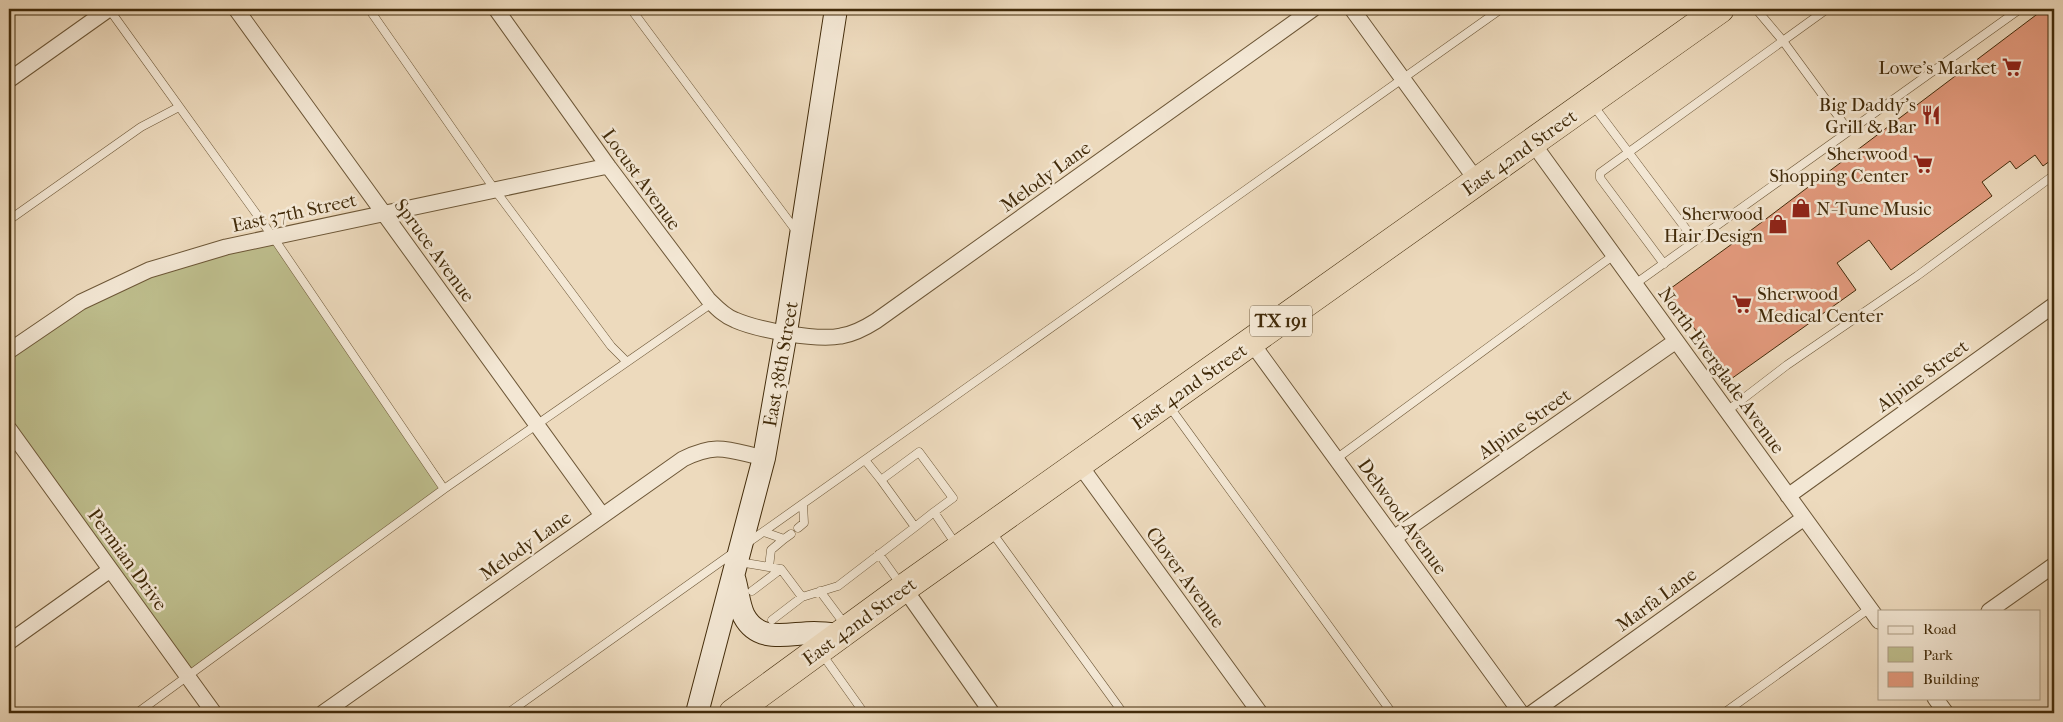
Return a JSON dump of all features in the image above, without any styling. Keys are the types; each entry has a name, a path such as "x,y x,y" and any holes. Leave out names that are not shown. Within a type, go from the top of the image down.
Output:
{"highway":[{"name":"East 42nd Street","path":"733,713 904,588 1720,9"}],"street":[{"path":"9,80 109,9"},
{"name":"Spruce Avenue","path":"236,9 602,515"},
{"name":"Locust Avenue","path":"496,9 608,166 683,268 712,303 734,320 753,326 786,332"},
{"name":"East 38th Street","path":"697,713 764,458 786,332 836,9"},
{"name":"Melody Lane","path":"786,332 804,336 841,336 860,331 1313,9"},
{"path":"1352,9 1477,182"},
{"name":"North Everglade Avenue","path":"1532,142 1878,620"},
{"name":"East 37th Street","path":"9,351 81,302 149,270 226,247 608,166"},
{"name":"Alpine Street","path":"1788,496 2054,304"},
{"name":"Delwood Avenue","path":"1251,342 1521,713"},
{"name":"Alpine Street","path":"1394,538 1676,342"},
{"name":"Permian Drive","path":"9,428 214,713"},
{"name":"Melody Lane","path":"324,713 602,515 683,460 700,451 713,448 727,449 764,458"},
{"name":"Clover Avenue","path":"1080,464 1260,713"},
{"name":"Marfa Lane","path":"1532,713 1804,518"},
{"path":"736,562 743,614 755,629 778,637 845,632"},
{"path":"1990,610 2054,565"},
{"path":"9,642 110,570"},
{"path":"904,588 992,713"}],"lane":[{"path":"109,9 273,237 444,489"},
{"path":"369,9 495,190 611,346 627,362"},
{"path":"631,9 801,238"},
{"path":"508,713 736,562 764,532 1501,9"},
{"path":"1756,9 1783,41 1849,131"},
{"path":"1664,264 1600,178 1600,173 1827,9"},
{"path":"1635,284 2020,9"},
{"path":"1590,101 1695,242"},
{"path":"9,220 141,127 179,107"},
{"path":"1727,411 1787,365 1917,276 2054,175"},
{"path":"1336,459 1614,255"},
{"path":"137,713 444,489 712,303"},
{"path":"1166,402 1392,713"},
{"path":"772,620 802,597 838,586 953,498 919,452 880,480"},
{"path":"865,460 915,527"},
{"path":"798,528 804,523 803,504"},
{"path":"934,512 960,549"},
{"path":"989,528 1124,713"},
{"path":"764,532 787,536 771,550 769,567"},
{"path":"879,554 904,588"},
{"path":"736,562 781,569 802,597"},
{"path":"752,591 781,569"},
{"path":"820,591 845,632"},
{"path":"1724,713 1870,608"},
{"path":"819,650 864,713"}],"green space":[{"path":"272,237 449,489 187,676 9,427 9,351 149,270"}],"building":[{"name":"Sherwood Shopping Center","path":"2044,9 2054,9 2054,158 2043,166 2035,155 2016,169 2010,161 1982,182 1992,196 1891,270 1869,240 1837,263 1856,290 1731,379 1667,291 1754,228"}],"place":[{"name":"Lowe's Market","path":"2012,67"},
{"name":"Big Daddy's Grill & Bar","path":"1931,115"},
{"name":"Sherwood Shopping Center","path":"1923,164"},
{"name":"N-Tune Music","path":"1801,208"},
{"name":"Sherwood Hair Design","path":"1778,224"},
{"name":"Sherwood Medical Center","path":"1742,304"}]}
